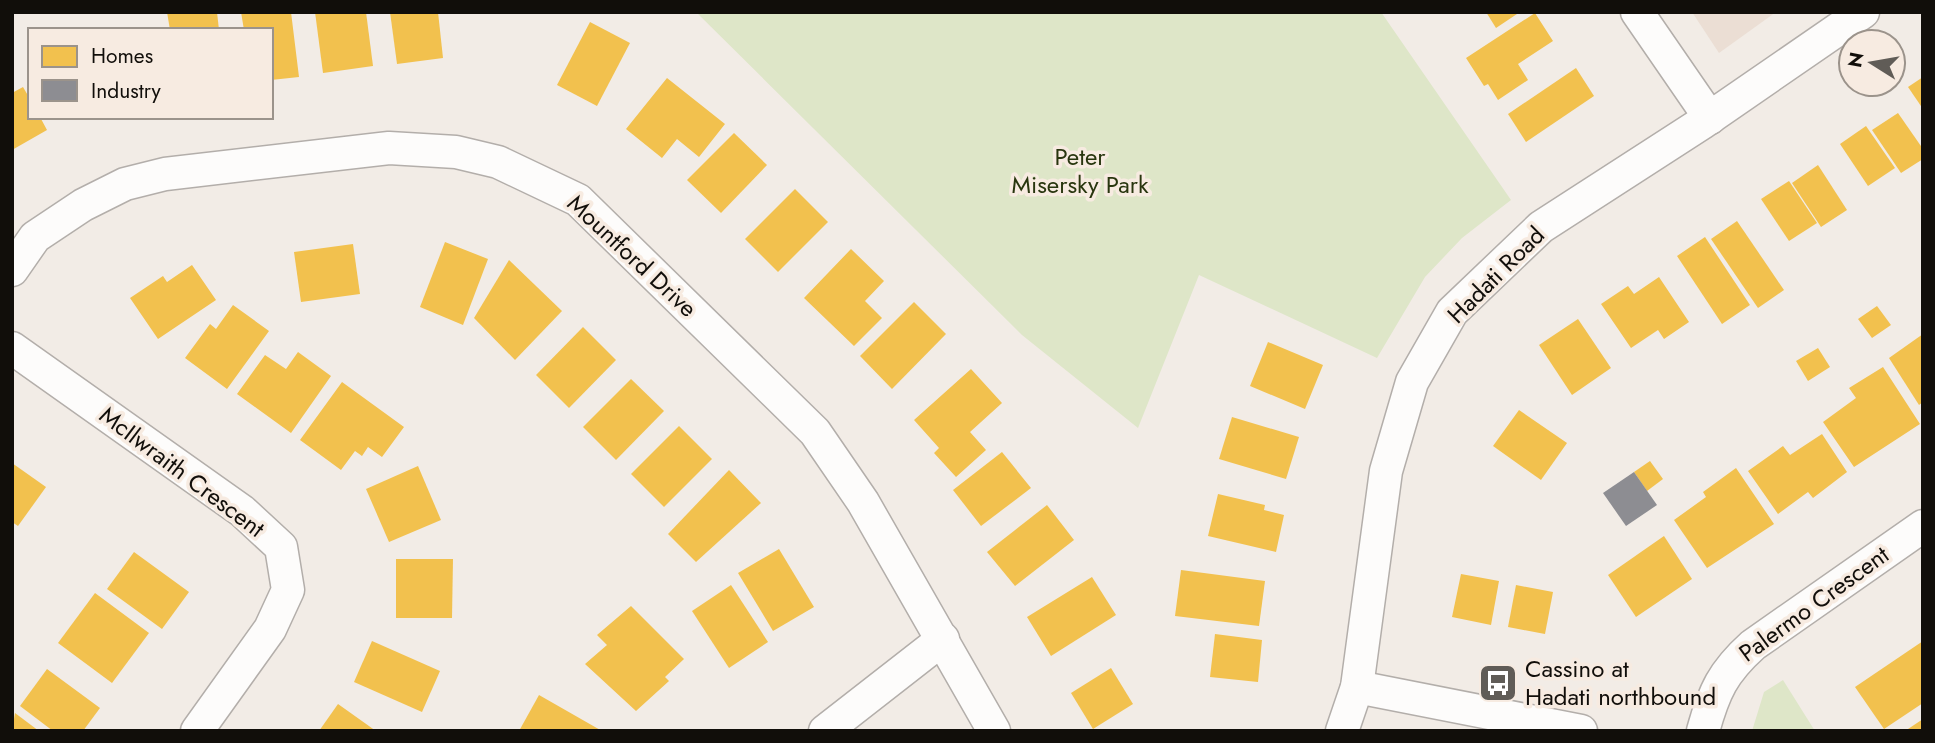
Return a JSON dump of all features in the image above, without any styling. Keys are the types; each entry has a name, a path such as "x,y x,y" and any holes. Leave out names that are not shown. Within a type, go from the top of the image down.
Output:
{"street":[{"path":"1637,12 1710,118"},
{"name":"Hadati Road","path":"1342,731 1357,687 1386,471 1412,382 1452,312 1541,227 1710,118 1863,12"},
{"name":"Mountford Drive","path":"12,270 36,237 83,205 125,184 165,174 388,148 456,152 498,162 578,200 815,432 845,471 994,731"},
{"name":"McIlwraith Crescent","path":"12,348 242,512 281,547 288,590 275,620 197,731"},
{"name":"Palermo Crescent","path":"1703,731 1711,703 1728,667 1753,645 1923,526"},
{"path":"825,731 943,639"},
{"path":"1357,687 1581,731"}],"shaded area":[{"path":"1692,12 1776,12 1719,53"}],"green space":[{"name":"Peter Misersky Park","path":"696,12 1381,12 1511,200 1462,238 1425,277 1377,358 1199,275 1138,428 1022,335"},
{"path":"1783,680 1815,731 1752,731 1764,692"}],"building: Homes":[{"path":"167,12 217,12 219,28 170,28"},
{"path":"241,12 291,12 299,77 273,80 273,28 244,28"},
{"path":"315,12 366,12 373,66 323,73"},
{"path":"390,12 438,12 443,58 397,64"},
{"path":"1486,12 1520,12 1496,28"},
{"path":"1535,13 1553,41 1518,64 1528,80 1498,100 1488,84 1484,86 1466,58"},
{"path":"590,22 630,43 597,106 557,85"},
{"path":"1576,68 1594,96 1526,142 1508,114"},
{"path":"1923,77 1923,109 1908,87"},
{"path":"667,78 725,124 699,157 677,139 662,158 626,129"},
{"path":"23,87 28,96 28,119 41,119 47,130 12,150 12,93"},
{"path":"1898,113 1923,149 1923,159 1901,173 1872,130"},
{"path":"1866,126 1895,168 1868,186 1840,144"},
{"path":"734,133 767,165 721,213 687,180"},
{"path":"1818,165 1847,210 1821,227 1792,183"},
{"path":"1789,181 1817,223 1789,241 1761,199"},
{"path":"795,189 828,222 778,272 745,239"},
{"path":"1737,221 1784,290 1758,308 1711,239"},
{"path":"1705,237 1750,305 1722,324 1677,256"},
{"path":"445,242 488,259 463,325 420,307"},
{"path":"353,244 360,294 301,302 294,252"},
{"path":"851,249 884,281 865,301 882,318 854,346 804,298"},
{"path":"509,260 562,311 515,360 474,318"},
{"path":"192,265 216,300 158,339 130,298 163,276 167,282"},
{"path":"1659,277 1689,322 1664,339 1658,330 1631,348 1601,304 1628,286 1634,294"},
{"path":"914,302 946,334 892,389 860,356"},
{"path":"233,305 269,331 227,389 185,358 210,324 216,329"},
{"path":"1877,306 1891,325 1872,338 1858,319"},
{"path":"1578,319 1611,368 1572,395 1539,345"},
{"path":"583,327 616,360 569,408 536,375"},
{"path":"1923,334 1923,402 1919,405 1889,358"},
{"path":"1268,342 1323,365 1305,409 1250,386"},
{"path":"1818,348 1830,367 1808,381 1796,361"},
{"path":"298,352 331,376 291,433 237,394 265,355 286,369"},
{"path":"1883,367 1920,424 1854,467 1823,422 1856,398 1849,388"},
{"path":"971,369 1002,403 970,432 986,450 956,477 934,453 939,448 914,420"},
{"path":"631,379 664,411 616,460 583,427"},
{"path":"342,382 404,427 382,457 368,447 362,456 355,451 341,470 300,440"},
{"path":"1519,410 1567,443 1541,480 1493,446"},
{"path":"1232,417 1299,437 1286,479 1219,459"},
{"path":"679,426 712,459 664,507 631,474"},
{"path":"1822,434 1847,472 1813,498 1808,492 1778,514 1748,471 1783,446 1790,455"},
{"path":"1002,452 1031,488 981,526 953,490"},
{"path":"1650,461 1663,479 1647,491 1634,472"},
{"path":"12,463 46,487 18,526 12,522"},
{"path":"418,466 441,520 389,542 366,489"},
{"path":"1736,468 1774,524 1707,568 1674,520 1706,497 1703,492"},
{"path":"729,470 761,503 696,562 668,534"},
{"path":"1218,494 1265,505 1264,510 1284,515 1276,552 1208,536"},
{"path":"1047,505 1074,540 1015,586 987,552"},
{"path":"1664,536 1692,579 1636,617 1608,575"},
{"path":"779,549 814,607 773,631 738,573"},
{"path":"134,552 189,592 162,629 107,589"},
{"path":"396,559 453,559 452,618 396,618"},
{"path":"1181,570 1265,581 1259,626 1175,616"},
{"path":"1461,574 1499,581 1491,625 1452,617"},
{"path":"1092,577 1116,615 1051,656 1027,617"},
{"path":"731,585 768,642 729,668 692,611"},
{"path":"1516,585 1553,592 1545,634 1508,627"},
{"path":"95,593 149,633 112,683 58,643"},
{"path":"631,606 684,659 665,677 669,681 636,711 585,664 607,645 597,635"},
{"path":"1215,634 1262,640 1258,682 1210,677"},
{"path":"372,641 440,671 422,712 354,682"},
{"path":"1923,641 1923,703 1884,729 1855,687"},
{"path":"1111,668 1133,704 1093,729 1071,693"},
{"path":"47,669 100,708 83,731 53,731 20,706"},
{"path":"539,695 602,731 519,731"},
{"path":"338,704 376,731 319,731"},
{"path":"15,713 39,731 12,731"},
{"path":"1923,719 1923,731 1905,731"}],"building: Industry":[{"path":"1634,472 1657,505 1626,526 1603,493"}],"place":[{"name":"Cassino at Hadati northbound","path":"1498,683"}]}
